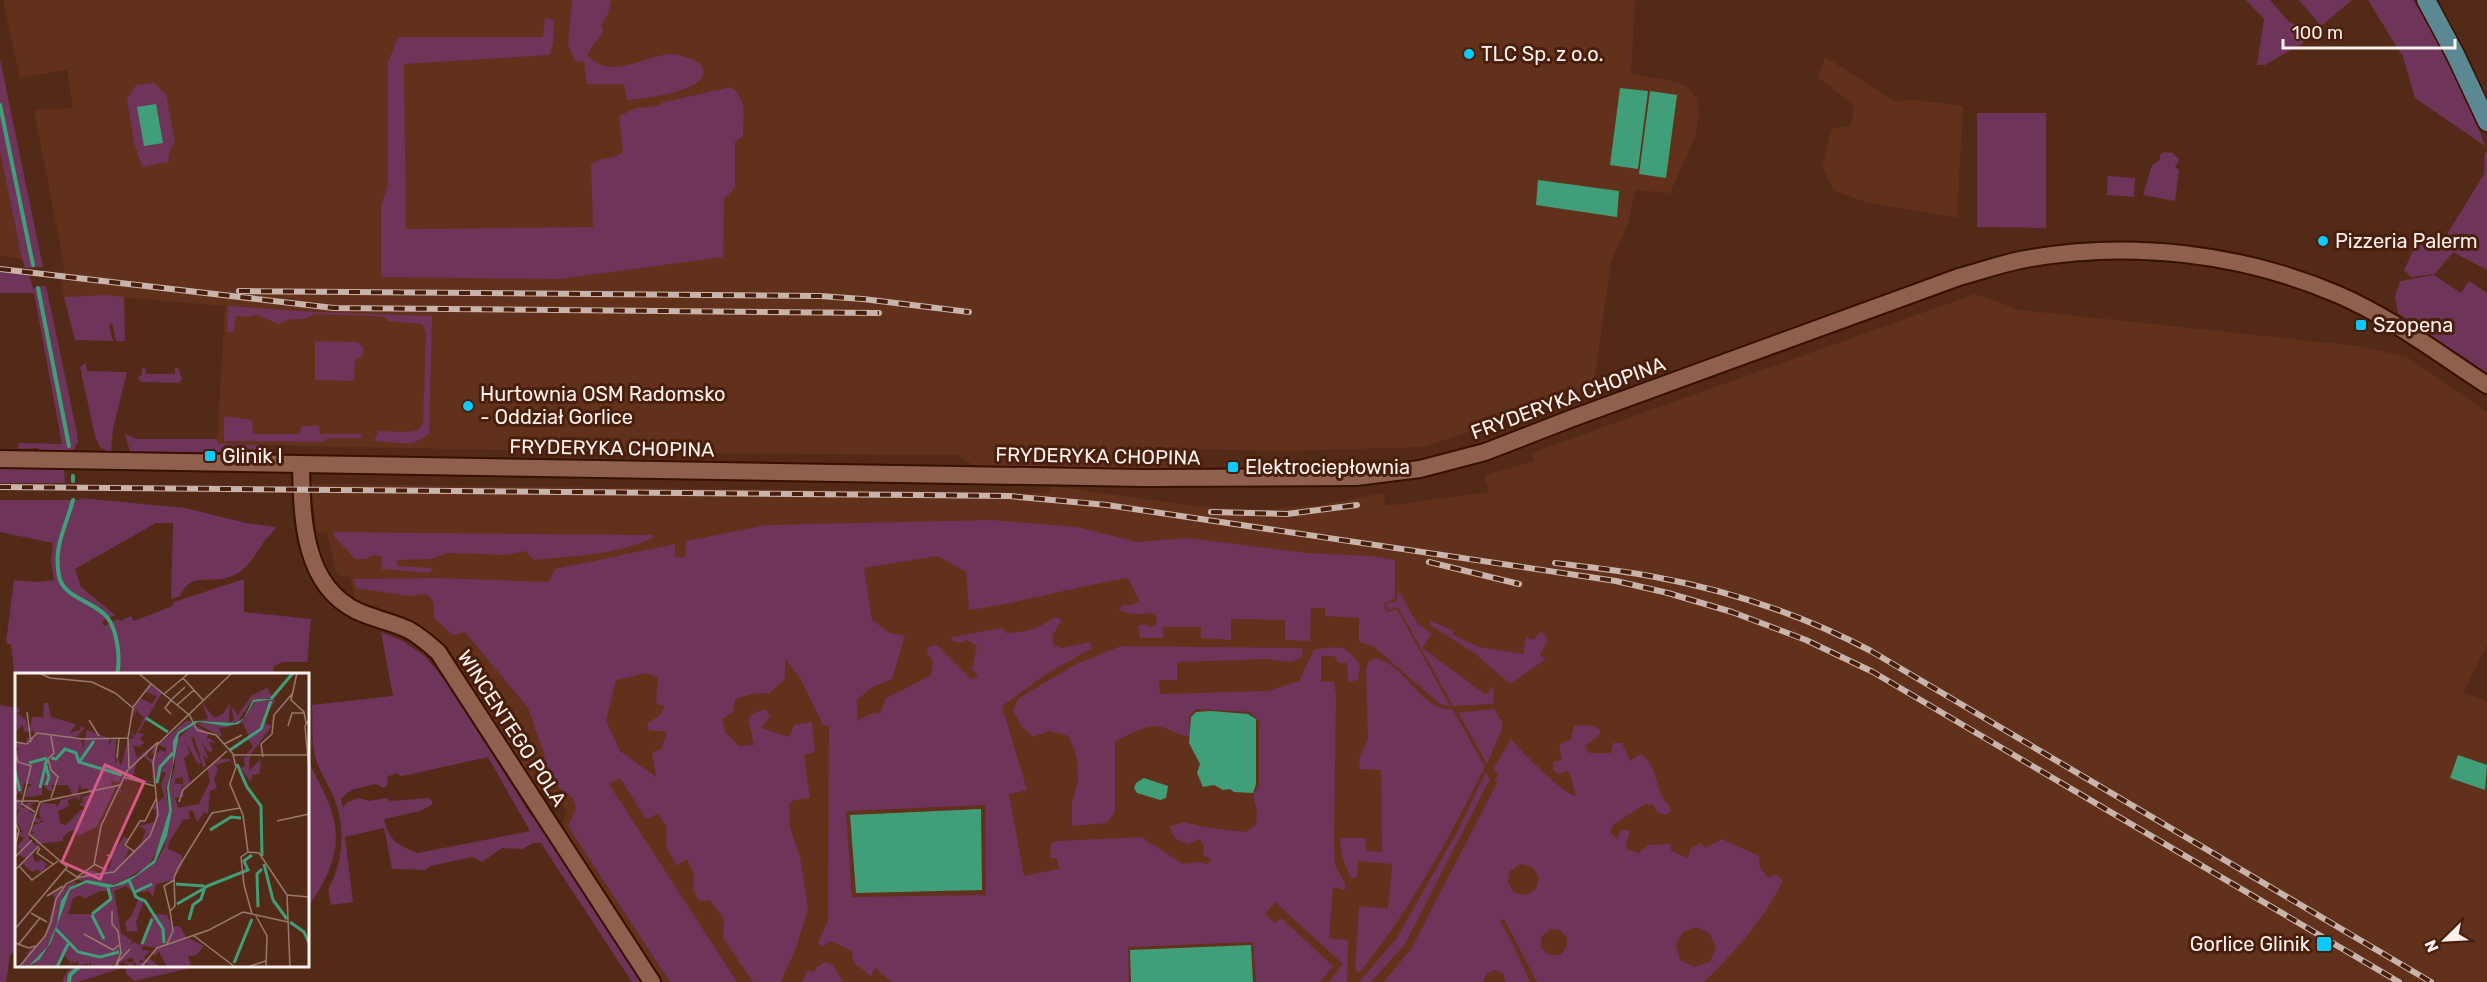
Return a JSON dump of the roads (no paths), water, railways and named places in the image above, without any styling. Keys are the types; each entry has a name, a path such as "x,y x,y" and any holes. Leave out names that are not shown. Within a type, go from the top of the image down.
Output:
{"main road":[{"path":"2426,0 2487,122"}],"street":[{"name":"FRYDERYKA CHOPINA","path":"0,459 1145,478 1356,477 1406,471 1485,452 1959,277 2024,260 2087,251 2143,251 2205,257 2286,276 2339,295 2389,322 2487,385"},
{"name":"WINCENTEGO POLA","path":"301,465 306,532 314,564 321,579 343,603 357,611 408,630 438,652 652,982"}],"waterway":[{"path":"0,105 33,265"},
{"path":"38,288 69,446"},
{"path":"73,476 73,481"},
{"path":"73,500 59,546 59,576 66,589 95,607 110,622 117,644 119,660 117,673"},
{"path":"69,982 70,975 79,967"}],"railway":[{"path":"0,269 334,308 879,313"},
{"path":"239,291 820,296 969,312"},
{"path":"0,487 1009,496 1107,505 1616,581 1668,593 1732,612 1806,640 1873,672 2399,982"},
{"path":"1211,512 1287,514 1357,505"},
{"path":"1429,562 1519,584"},
{"path":"1555,563 1614,570 1708,588 1764,605 1845,638 1871,651 2431,982"}],"place":[{"name":"TLC Sp. z o.o.","path":"1469,54"},
{"name":"Pizzeria Palerm","path":"2323,241"},
{"name":"Szopena","path":"2361,325"},
{"name":"Hurtownia OSM Radomsko - Oddział Gorlice","path":"468,406"},
{"name":"Glinik I","path":"210,456"},
{"name":"Elektrociepłownia","path":"1233,467"},
{"name":"Gorlice Glinik","path":"2324,944"}]}
